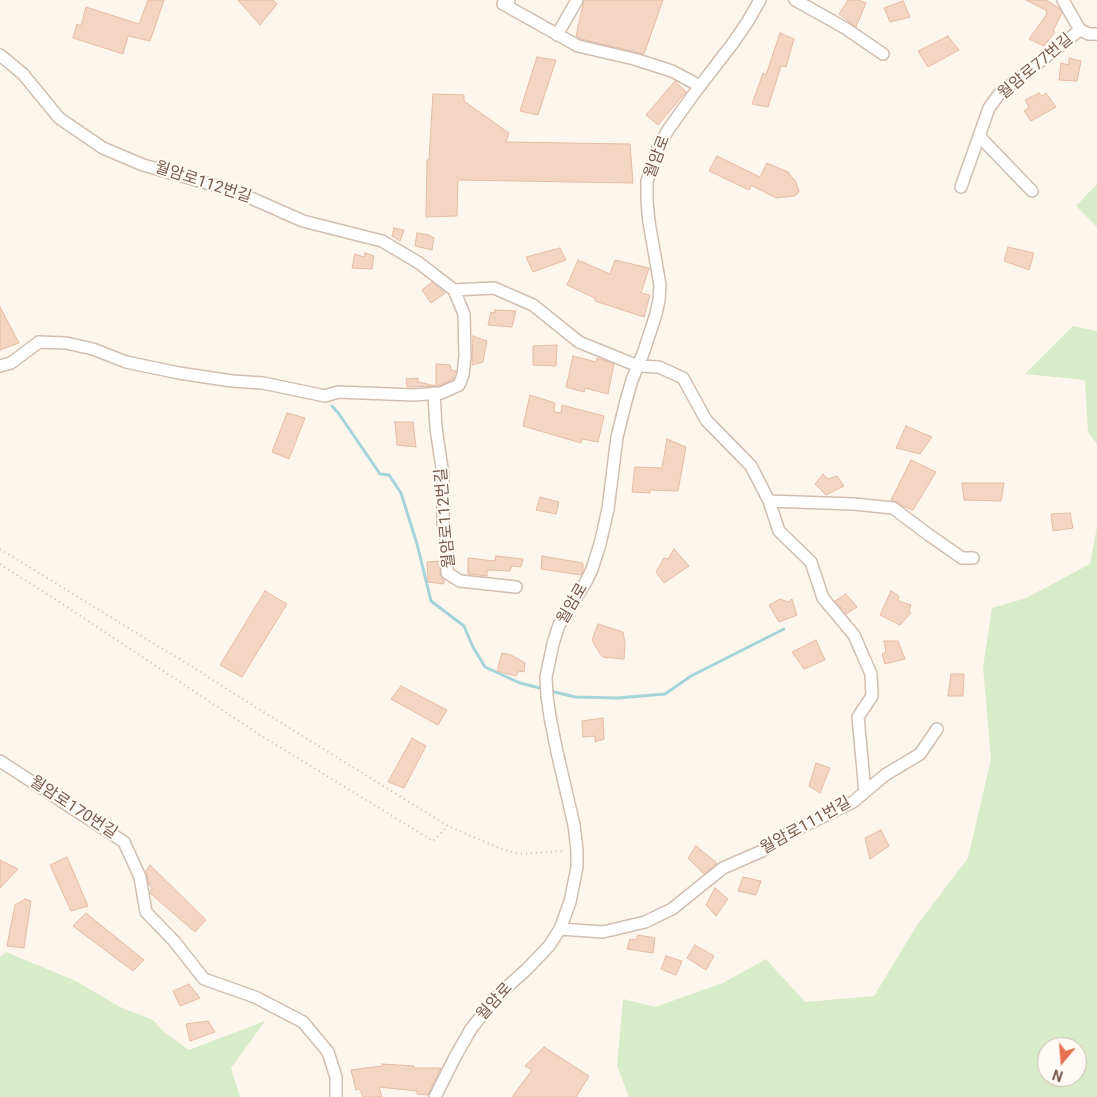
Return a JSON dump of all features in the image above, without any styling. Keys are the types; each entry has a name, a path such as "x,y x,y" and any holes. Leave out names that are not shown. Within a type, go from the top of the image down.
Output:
{"street":[{"path":"557,35 577,0"},
{"name":"월암로","path":"435,1097 455,1057 477,1022 506,988 528,969 549,946 560,929 574,889 578,850 557,752 546,690 546,677 559,625 586,580 600,544 608,509 617,437 632,380 656,314 659,300 660,285 647,202 648,181 658,148 676,117 733,43 760,0"},
{"path":"796,0 845,28 883,54"},
{"name":"월암로77번길","path":"1063,0 1080,30 1090,34 1097,34"},
{"path":"506,2 557,35 578,46 634,59 672,71 700,86"},
{"name":"월암로77번길","path":"961,187 989,108 1000,93 1080,30"},
{"name":"월암로112번길","path":"0,55 22,74 59,118 103,148 143,164 235,191 303,221 382,241 419,263 454,290 464,314 465,356 463,375 459,385 441,393 414,395 338,392 325,396 262,384 180,373 126,362 84,347 66,343 39,342 10,363 0,366"},
{"path":"979,136 1032,191"},
{"path":"454,290 494,288 534,305 579,342 638,366"},
{"name":"월암로111번길","path":"560,929 603,932 645,922 672,909 723,868 762,852 789,833 853,802 865,792 858,717 872,696 871,674 854,635 823,598 811,562 779,531 768,501 751,466 706,420 683,378 659,367 638,366"},
{"name":"월암로112번길","path":"434,393 436,428 443,475 443,523 447,546 448,573 460,581 516,587"},
{"path":"768,501 854,504 893,508 962,558 973,558"},
{"path":"865,792 885,775 920,754 937,729"},
{"name":"월암로170번길","path":"0,761 124,842 140,877 146,912 174,941 204,979 255,997 303,1022 328,1052 336,1077 336,1097"}],"path":[{"path":"0,548 448,826 499,848 519,854 578,850"},
{"path":"0,564 260,734 433,841 448,826"}],"green space":[{"path":"1097,184 1097,227 1076,206"},
{"path":"1073,326 1097,331 1097,444 1088,432 1085,380 1025,374"},
{"path":"1097,527 1097,1097 629,1097 617,1066 623,999 655,1007 723,983 766,959 805,1002 874,996 917,925 968,858 991,759 983,667 992,608 1026,598 1090,564"},
{"path":"6,952 76,981 120,1007 153,1020 164,1032 189,1050 265,1021 231,1068 240,1097 0,1097 0,957"}],"building":[{"path":"148,0 164,0 150,41 128,36 123,54 73,38 77,24 81,26 86,7 139,24"},
{"path":"238,0 273,0 277,4 260,25"},
{"path":"584,0 663,0 644,54 581,39 576,36"},
{"path":"848,0 858,0 866,3 856,27 839,14"},
{"path":"1026,0 1046,0 1059,8 1062,13 1053,31 1055,32 1044,46 1029,39 1047,14 1047,11"},
{"path":"903,1 910,17 890,22 884,8"},
{"path":"780,33 794,39 786,67 781,66 768,107 752,104 763,73 766,75"},
{"path":"948,36 959,50 928,67 918,51"},
{"path":"537,57 556,60 538,115 520,111"},
{"path":"1069,58 1081,61 1077,81 1059,80 1061,63 1069,65"},
{"path":"675,81 686,92 658,125 646,115"},
{"path":"1039,93 1042,96 1046,93 1056,107 1031,121 1024,111 1029,107 1025,100"},
{"path":"433,94 464,95 464,101 509,133 506,142 630,144 633,183 458,180 457,216 426,217 427,160 429,160"},
{"path":"717,156 760,177 767,163 788,172 796,182 799,192 795,196 776,198 751,185 749,190 709,171"},
{"path":"394,228 404,230 400,241 392,236"},
{"path":"417,233 434,238 432,250 415,246"},
{"path":"1008,247 1034,253 1029,270 1004,261"},
{"path":"560,248 566,260 533,272 526,257"},
{"path":"365,253 374,256 372,269 352,268 355,254 364,257"},
{"path":"578,260 610,274 615,260 649,268 641,293 650,295 644,317 595,301 595,298 567,285"},
{"path":"432,282 445,293 431,303 422,290"},
{"path":"0,307 19,343 0,350"},
{"path":"495,310 516,311 512,327 488,325 491,312 495,313"},
{"path":"473,336 487,341 483,362 472,365"},
{"path":"557,345 556,366 533,365 533,346"},
{"path":"573,356 596,362 597,358 614,364 608,394 585,388 584,392 566,387"},
{"path":"436,364 450,365 451,370 456,371 453,379 439,386 407,387 406,379 418,378 418,382 436,386"},
{"path":"530,395 555,403 554,412 561,413 562,405 604,416 598,442 582,439 581,443 523,426"},
{"path":"287,413 305,418 289,459 272,452"},
{"path":"395,422 413,422 416,447 397,445"},
{"path":"906,426 932,437 920,454 896,448"},
{"path":"667,439 686,447 678,491 650,490 650,493 632,492 635,467 662,468"},
{"path":"911,460 936,472 913,510 891,500"},
{"path":"823,474 828,479 837,476 844,486 826,495 815,484"},
{"path":"962,483 1004,483 1001,501 964,500"},
{"path":"540,497 559,502 556,514 536,510"},
{"path":"1070,513 1073,528 1053,531 1051,514"},
{"path":"674,549 689,566 664,583 656,572 664,558 668,559"},
{"path":"496,556 523,559 521,567 512,566 510,571 487,570 487,576 468,574 468,558 495,561"},
{"path":"542,556 583,563 583,571 581,575 541,569"},
{"path":"440,561 440,573 444,584 428,582 427,562"},
{"path":"265,591 287,604 242,677 220,665"},
{"path":"891,591 899,596 898,601 911,605 909,611 911,613 900,625 880,615"},
{"path":"846,594 857,607 846,614 835,601"},
{"path":"780,599 788,602 792,599 797,615 779,622 769,605"},
{"path":"598,624 623,632 625,643 624,659 603,657 599,652 592,640"},
{"path":"816,640 825,660 804,669 792,652"},
{"path":"884,641 898,641 905,659 885,664 882,654 886,652"},
{"path":"502,653 511,655 525,663 524,672 519,671 516,676 497,671"},
{"path":"951,674 964,674 963,696 948,696"},
{"path":"401,686 447,710 438,725 391,699"},
{"path":"603,718 604,739 595,742 595,736 583,737 582,721"},
{"path":"412,738 426,746 404,788 388,782"},
{"path":"816,763 830,768 820,793 809,786"},
{"path":"881,830 889,846 870,859 865,838"},
{"path":"696,846 717,863 704,874 688,858"},
{"path":"67,857 88,906 71,911 50,865"},
{"path":"0,860 18,869 0,888"},
{"path":"150,865 206,920 195,932 151,894 152,888 149,885 146,871"},
{"path":"743,877 761,881 756,895 738,891"},
{"path":"715,888 728,899 716,916 706,905"},
{"path":"25,899 31,901 24,948 7,946 15,905"},
{"path":"86,913 144,960 133,971 73,926"},
{"path":"638,935 655,938 653,953 627,949 630,939 636,940"},
{"path":"695,945 714,956 706,970 687,958"},
{"path":"666,956 682,961 676,975 661,969"},
{"path":"189,984 200,998 180,1006 173,991"},
{"path":"208,1021 215,1032 190,1041 186,1024"},
{"path":"544,1047 589,1076 576,1097 512,1097 532,1070 525,1066"},
{"path":"382,1064 414,1066 414,1068 441,1068 428,1095 417,1094 417,1091 379,1087 382,1097 363,1097 360,1089 356,1090 351,1070 382,1066"}],"waterway":[{"path":"332,406 380,474 389,475 401,493 417,544 431,601 464,626 473,647 485,667 520,683 544,689"},
{"path":"550,691 575,697 618,698 665,694 691,676 784,629"}]}
